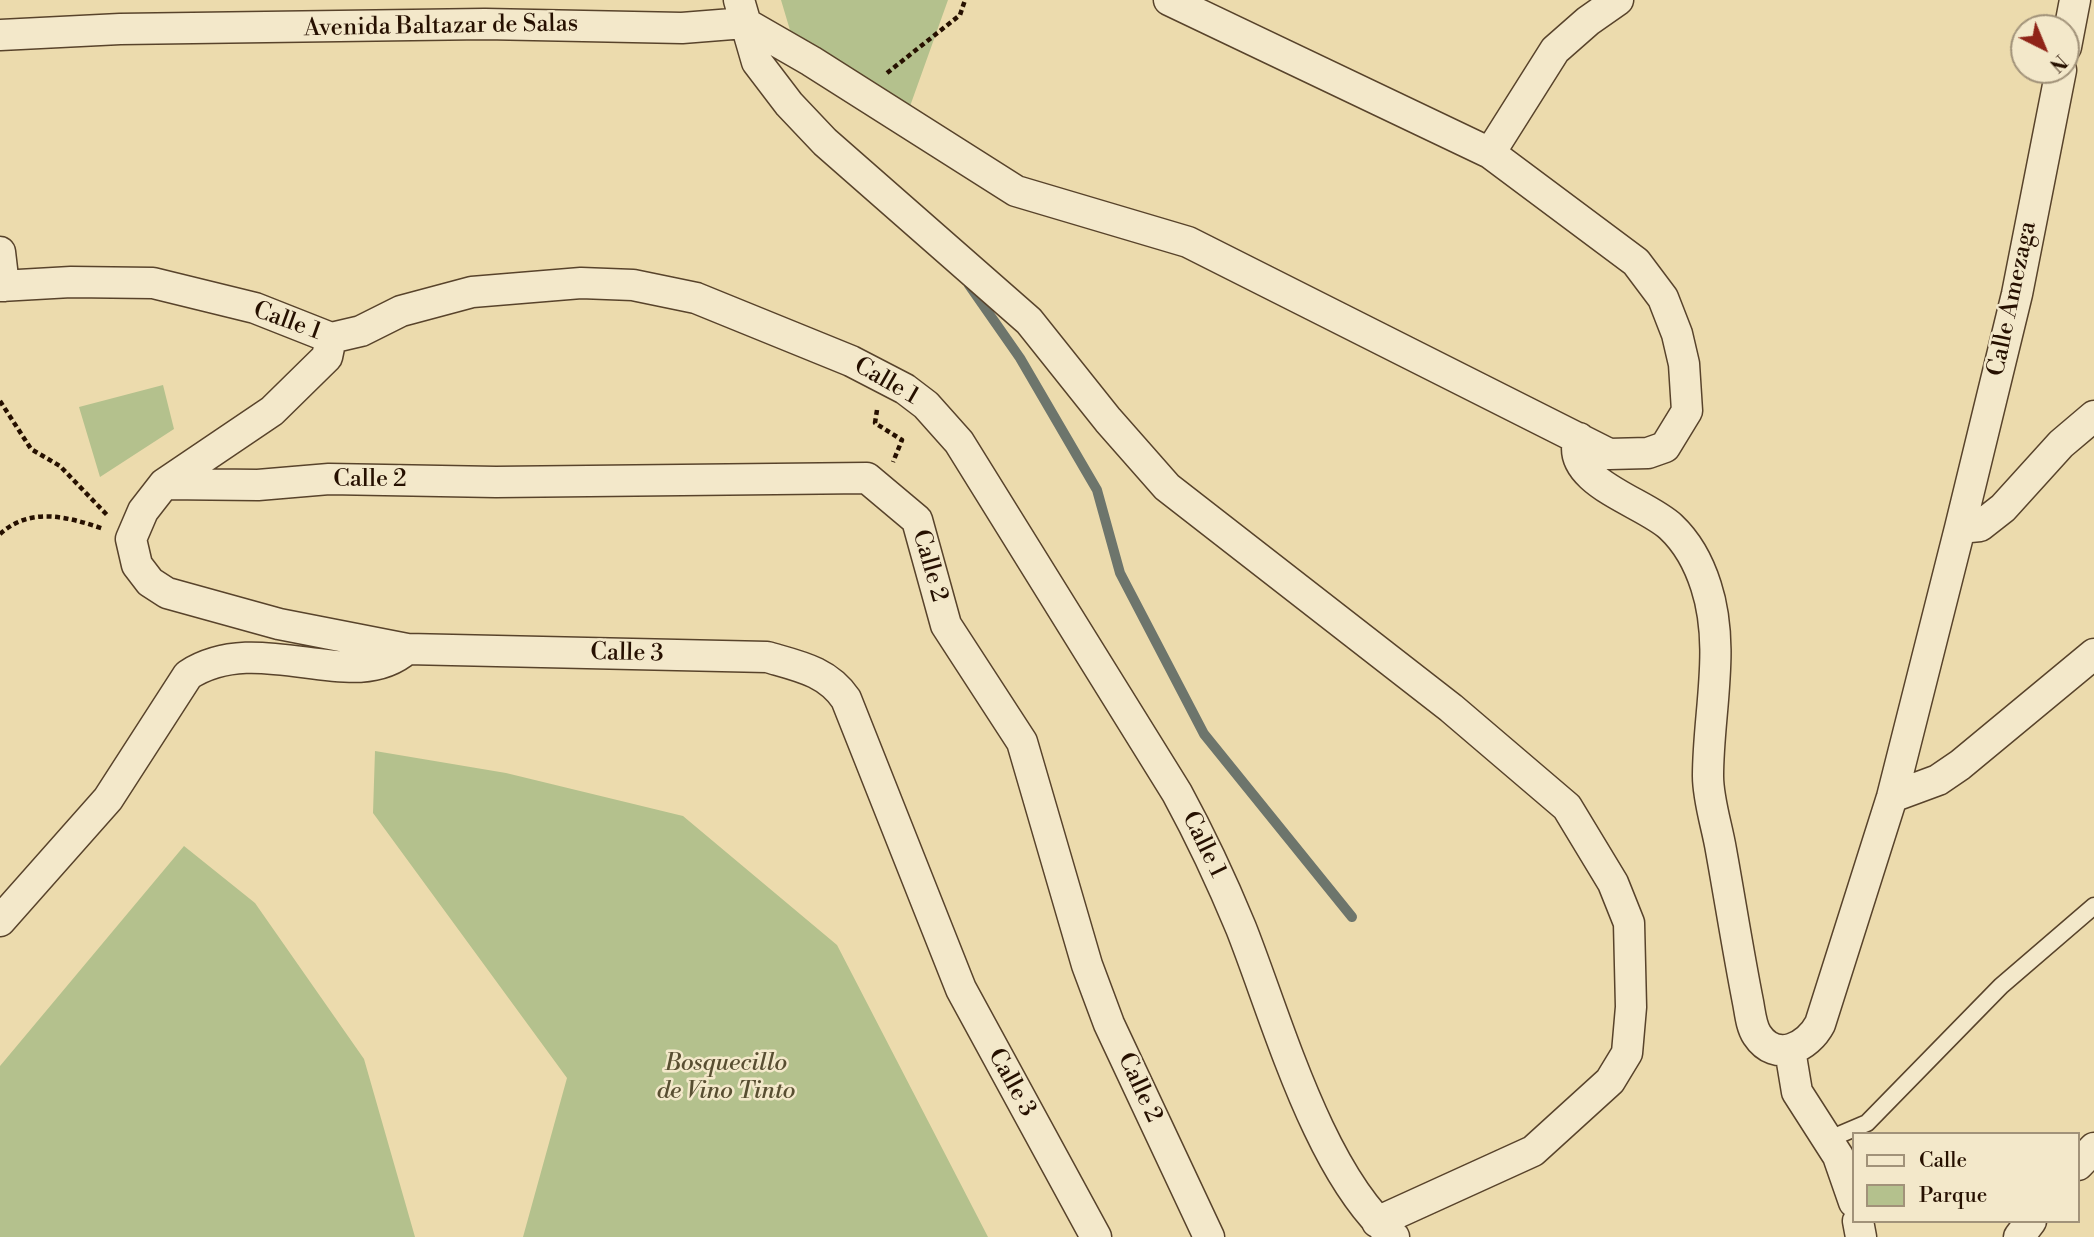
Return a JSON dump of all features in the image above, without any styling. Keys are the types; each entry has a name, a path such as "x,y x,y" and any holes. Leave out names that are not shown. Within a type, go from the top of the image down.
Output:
{"street":[{"path":"742,12 862,93 1016,191 1188,242 1609,454 1629,456 1665,447 1687,411 1684,364 1677,334 1663,298 1636,262 1490,153 1169,0"},
{"path":"1490,153 1555,50 1588,21 1618,0"},
{"path":"742,12 757,62 789,104 825,142 1029,321 1108,420 1167,487 1451,708 1545,787 1567,807 1613,883 1629,923 1632,1007 1626,1053 1610,1081 1533,1151 1386,1230"},
{"name":"Avenida Baltazar de Salas","path":"0,36 120,29 485,24 682,28 742,12"},
{"name":"Calle Amezaga","path":"1790,1050 1812,1038 1820,1024 1892,797 2017,294 2058,84"},
{"path":"0,252 2,286"},
{"name":"Calle 1","path":"2,286 71,282 153,283 255,309 331,338 361,331 401,311 472,292 581,283 633,285 696,298 851,361 905,389 926,405 959,442 1177,793 1223,886 1282,1040 1317,1120 1344,1175 1386,1230"},
{"path":"131,539 143,512 164,484 272,411 327,357 331,338"},
{"path":"1960,528 1980,526 2004,508 2061,444 2094,416"},
{"path":"1579,438 1575,449 1579,462 1591,478 1670,526 1686,544 1707,588 1715,622 1708,779 1741,967 1757,1034 1778,1049 1790,1050 1797,1092 1838,1156 1853,1199"},
{"name":"Calle 2","path":"164,484 258,485 329,479 496,482 867,478 917,520 946,625 1022,742 1045,831 1091,977 1109,1024 1209,1237"},
{"name":"Calle 3","path":"131,539 137,565 150,582 167,593 279,624 407,649 767,657 806,668 835,682 846,699 961,989 1096,1237"},
{"path":"0,921 108,799 188,675 204,665 228,658 252,656 338,666 382,666 407,649"},
{"path":"1892,797 1938,780 1960,765 2094,654"},
{"path":"2080,1163 2094,1148"}],"lane":[{"path":"1827,1140 1867,1124 2001,986 2094,906"}],"path":[{"path":"862,93 960,15 965,0"},
{"path":"877,486 895,458 902,440 875,423 879,397 886,381"},
{"path":"0,401 31,449 60,466 131,539"},
{"path":"0,534 29,516 74,519 131,539"}],"green space":[{"path":"781,0 948,0 904,123 801,67"},
{"path":"163,385 174,429 100,477 79,407"},
{"name":"Bosquecillo de Vino Tinto","path":"375,751 506,773 683,816 837,945 988,1237 523,1237 567,1078 373,813"},
{"path":"184,846 255,903 364,1059 415,1237 0,1237 0,1066"}],"waterway":[{"path":"969,285 1020,358 1097,490 1120,573 1204,734 1352,917"}]}
